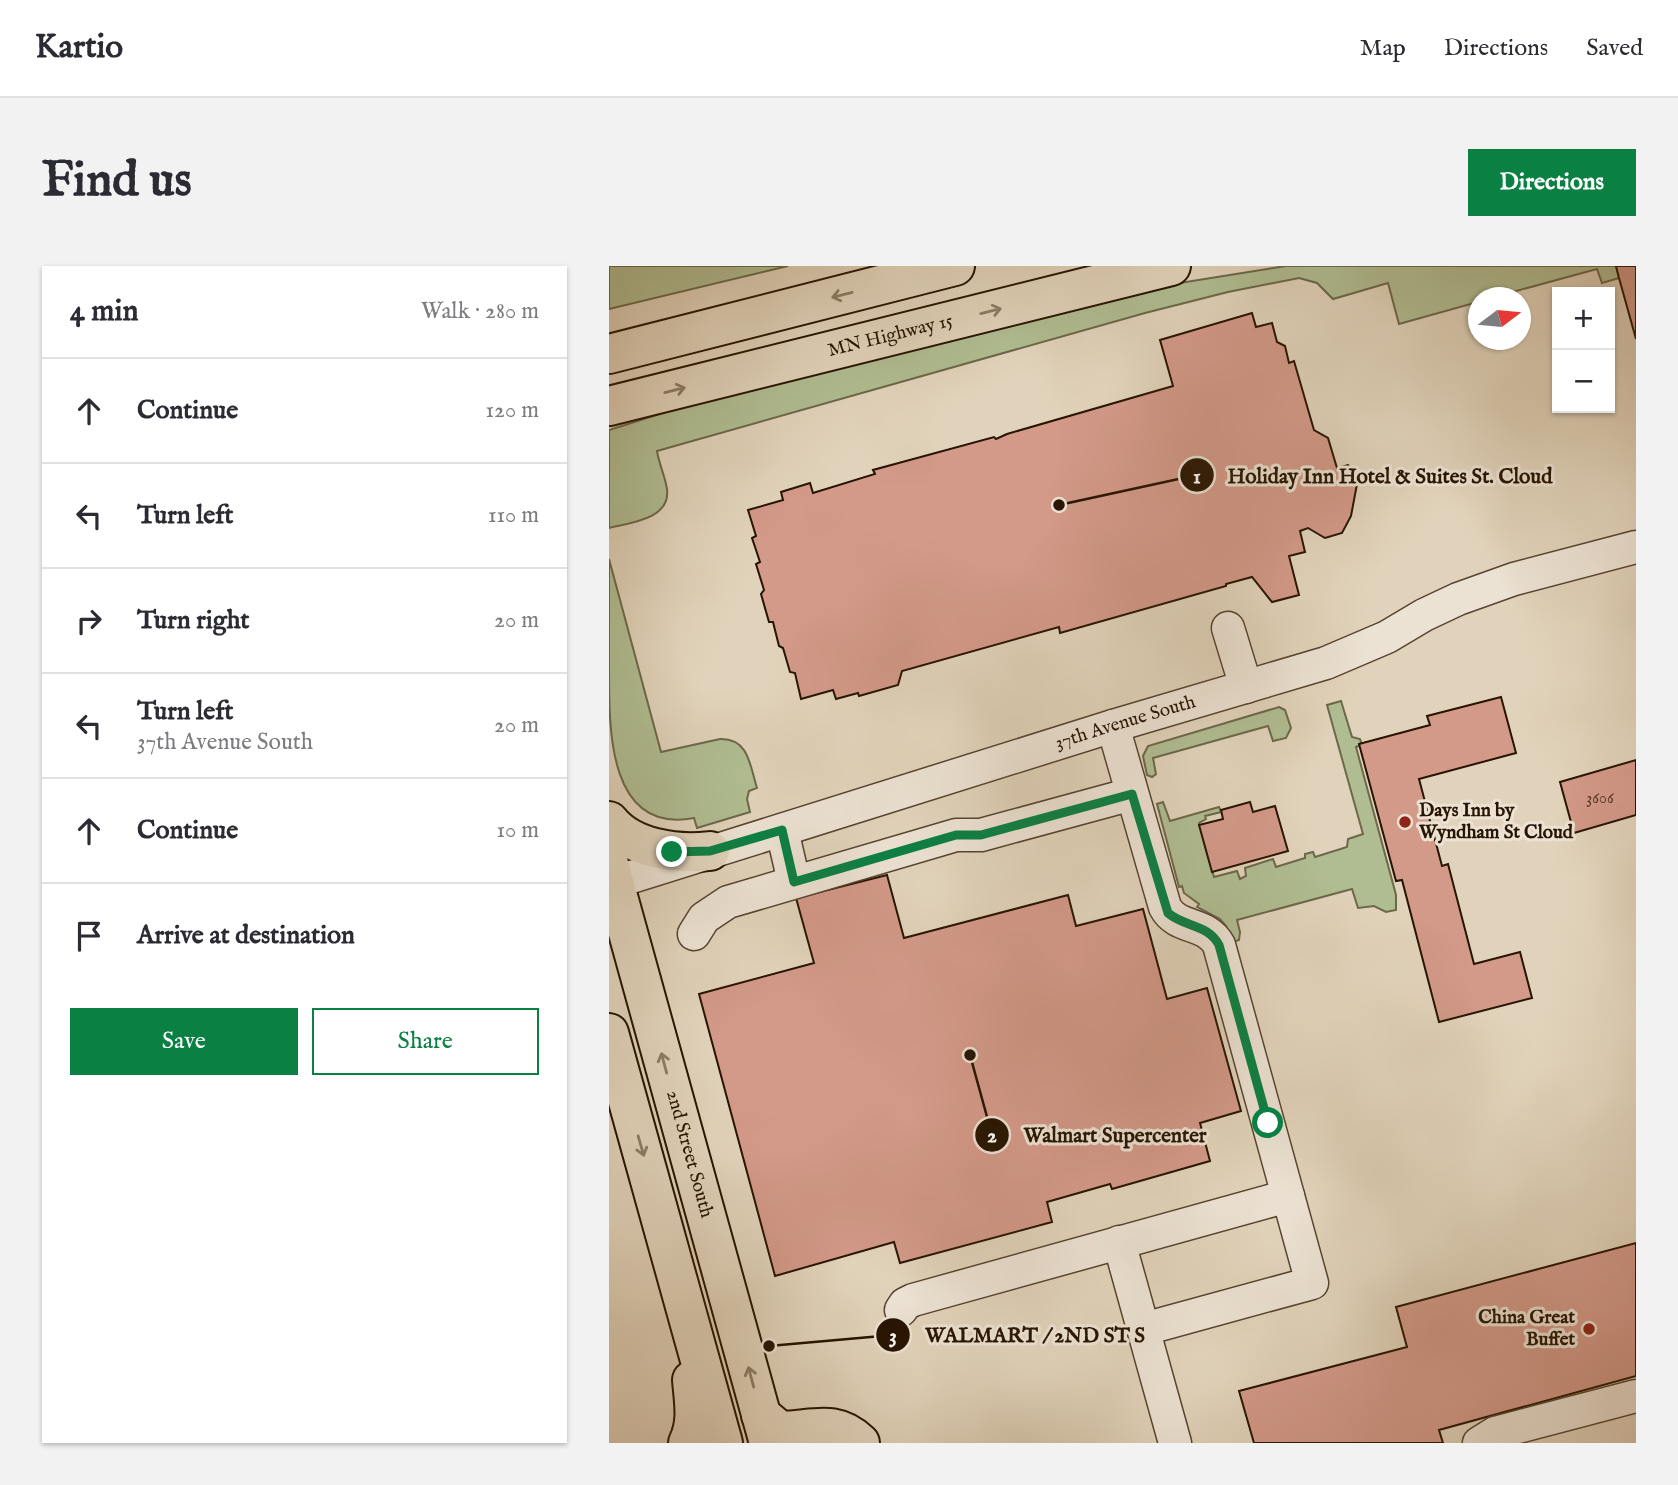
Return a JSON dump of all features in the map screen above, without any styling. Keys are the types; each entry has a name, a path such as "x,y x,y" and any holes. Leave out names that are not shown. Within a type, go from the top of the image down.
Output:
{"main road":[{"path":"618,349 955,266"},
{"name":"MN Highway 15","path":"618,408 1171,266"},
{"path":"609,821 614,828 628,837 649,846 672,852 710,851"},
{"name":"2nd Street South","path":"611,877 765,1429"},
{"path":"609,1033 723,1443"},
{"path":"688,1443 694,1431 695,1417 690,1322"},
{"path":"765,1429 780,1431 824,1426 845,1432 860,1443"}],"street":[{"name":"37th Avenue South","path":"611,877 782,830 1113,726 1340,659 1458,599 1514,579 1636,547"},
{"path":"1229,628 1246,687"},
{"path":"1113,726 1168,913 1175,919 1211,933 1219,945 1312,1283 1144,1329"},
{"path":"694,934 703,918 728,902 956,835 981,835 1132,794"},
{"path":"782,830 794,882"},
{"path":"901,1310 913,1300 1288,1196"},
{"path":"1119,1242 1175,1443"},
{"path":"1479,1443 1495,1433 1636,1396"}],"green space":[{"path":"609,266 788,266 609,309"},
{"path":"1286,266 1616,266 1619,278 1602,283 1597,269 1531,287 1468,287 1468,305 1399,324 1388,283 1333,299 1317,283 1299,278 1228,292 657,451 667,489 667,499 663,507 647,518 609,528 609,430 726,393 1161,286"},
{"path":"609,559 661,752 720,739 737,743 747,755 757,788 749,791 747,799 750,812 697,828 694,818 666,819 645,810 630,795 613,749 610,722"},
{"path":"1341,701 1352,737 1360,739 1362,745 1356,747 1396,895 1396,910 1386,912 1374,906 1358,908 1352,889 1237,920 1239,940 1233,942 1220,919 1197,907 1199,904 1184,893 1182,886 1179,887 1157,804 1163,802 1170,821 1219,807 1221,812 1205,816 1206,819 1199,823 1214,877 1237,871 1240,879 1246,876 1245,868 1273,859 1276,867 1305,858 1305,854 1313,852 1315,857 1347,847 1348,839 1363,834 1327,705"},
{"path":"1279,707 1285,710 1291,728 1286,738 1273,741 1268,726 1153,758 1156,774 1152,777 1147,775 1143,756 1148,746"}],"building":[{"path":"1616,266 1636,266 1636,339 1619,278"},
{"path":"1252,313 1256,327 1272,323 1277,342 1285,346 1289,363 1294,361 1314,430 1328,438 1337,468 1348,465 1352,468 1357,484 1351,516 1342,533 1325,538 1308,528 1300,531 1305,552 1289,556 1299,595 1272,602 1252,577 1060,633 1059,627 902,671 898,685 859,696 858,693 836,699 833,690 801,699 795,673 790,672 773,622 769,622 761,594 764,590 756,564 760,562 752,538 756,536 748,510 783,500 781,492 810,483 813,493 875,474 873,470 994,437 996,439 1173,386 1160,340"},
{"name":"Days Inn by Wyndham St Cloud","path":"1501,697 1516,753 1419,779 1442,866 1448,864 1474,964 1520,952 1532,998 1439,1022 1402,880 1396,881 1359,744 1430,725 1427,716"},
{"path":"1636,760 1636,815 1574,833 1560,782"},
{"path":"1250,802 1253,812 1275,806 1288,851 1212,872 1199,825 1223,819 1221,810"},
{"path":"887,875 904,938 1068,895 1076,926 1143,909 1167,999 1207,988 1241,1111 1200,1123 1210,1161 1112,1189 1110,1184 1047,1202 1052,1222 900,1263 894,1242 775,1276 699,994 814,963 796,898"},
{"path":"1636,1243 1636,1376 1439,1430 1443,1443 1254,1443 1239,1391 1407,1347 1396,1307"}],"place":[{"name":"Holiday Inn Hotel & Suites St. Cloud","path":"1059,505"},
{"name":"Days Inn by Wyndham St Cloud","path":"1405,822"},
{"name":"Walmart Supercenter","path":"970,1055"},
{"name":"China Great Buffet","path":"1589,1329"},
{"name":"WALMART / 2ND ST S","path":"769,1346"}],"route":[{"path":"672,852 710,851 782,830 794,882 956,835 981,835 1132,794 1168,913 1175,919 1211,933 1219,945 1268,1123"}]}
